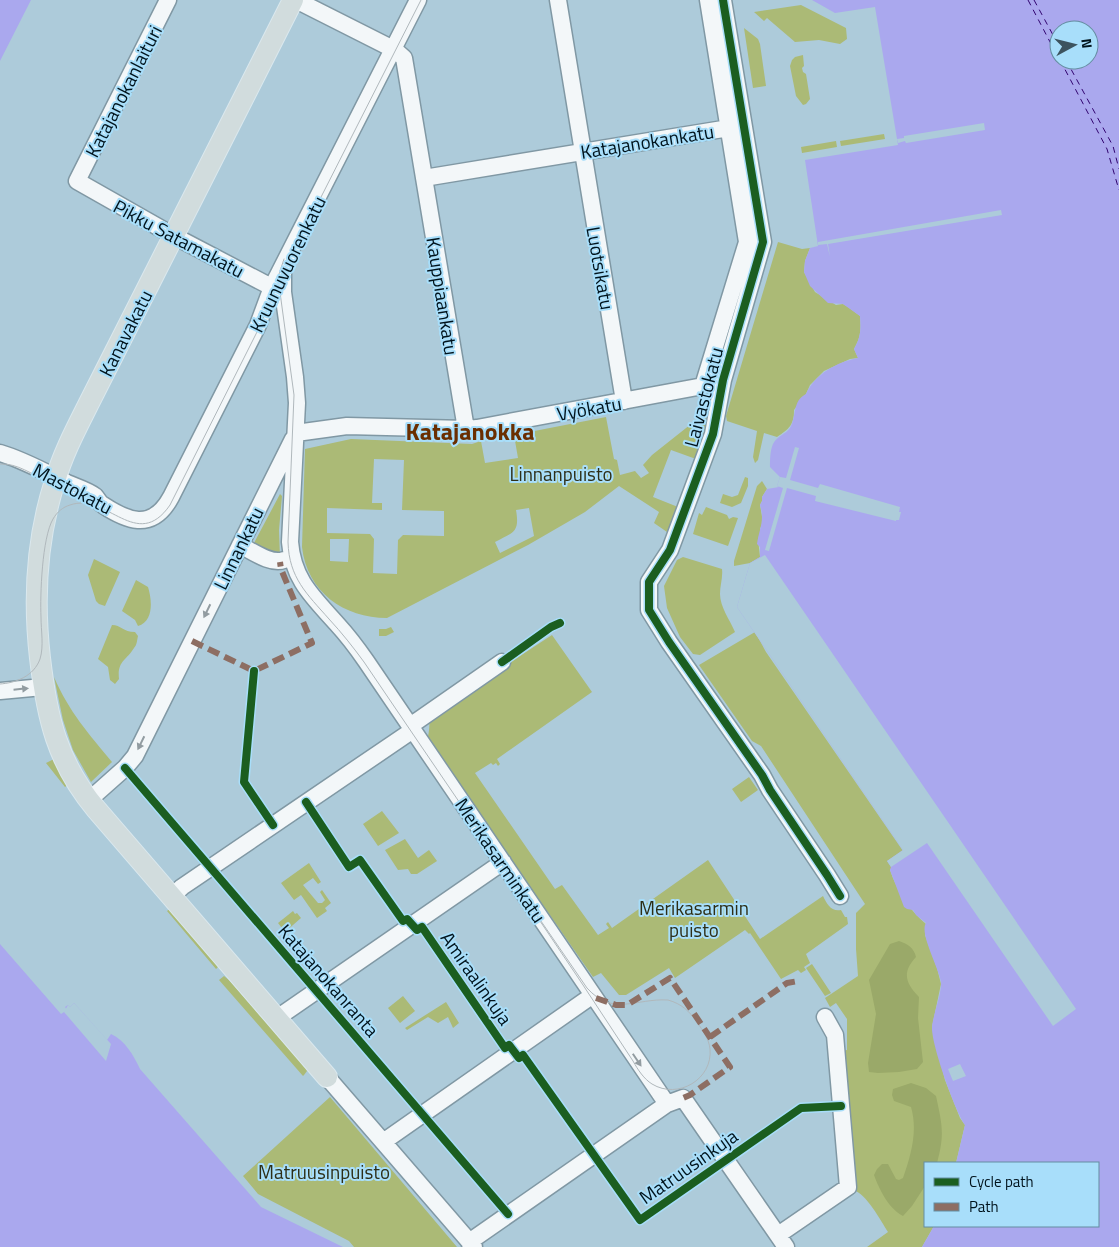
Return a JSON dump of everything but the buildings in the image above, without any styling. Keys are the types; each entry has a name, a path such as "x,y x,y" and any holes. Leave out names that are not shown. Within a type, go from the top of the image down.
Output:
{"main road":[{"name":"Kanavakatu","path":"43,687 36,614 36,572 43,530 56,478 72,436 294,0"},
{"path":"43,687 46,709 60,750 77,784 171,897 327,1077"}],"street":[{"name":"Katajanokanlaituri","path":"77,181 168,0"},
{"path":"294,0 393,49"},
{"name":"Kruunuvuorenkatu","path":"147,519 158,514 171,497 258,325 278,290 283,267 418,0"},
{"name":"Luotsikatu","path":"558,0 624,402"},
{"name":"Laivastokatu","path":"703,386 747,242 708,0"},
{"name":"Laivastokatu","path":"723,0 764,242 723,380 713,434 670,550 649,582 649,610 669,642 762,775 840,896"},
{"name":"Kauppiaankatu","path":"393,49 402,54 406,66 466,429"},
{"name":"Katajanokankatu","path":"422,171 441,175 728,128"},
{"name":"Pikku Satamakatu","path":"77,181 174,236 278,290"},
{"name":"Linnankatu","path":"89,800 126,768 135,756 296,432 297,403 295,377 278,290"},
{"name":"Vyökatu","path":"296,432 347,426 466,429 624,402 703,386"},
{"name":"Merikasarminkatu","path":"296,432 290,536 295,569 308,593 354,644 667,1104"},
{"name":"Mastokatu","path":"0,453 38,468 95,496 101,504 134,519 147,519"},
{"path":"240,545 271,561 280,562 284,560"},
{"path":"171,897 182,887 412,728 502,662"},
{"path":"0,691 43,687"},
{"path":"277,1018 503,862"},
{"path":"383,1142 594,995"},
{"path":"327,1077 471,1244 667,1104 683,1098 782,1241 848,1187 835,1035 825,1017"}],"green space":[{"path":"801,5 846,28 847,39 840,44 819,40 795,42 767,18 764,21 754,12"},
{"path":"744,28 758,39 760,44 766,86 753,88"},
{"path":"803,55 804,66 802,68 806,74 810,99 803,105 796,96 790,66 795,57"},
{"path":"884,134 885,139 841,146 840,141"},
{"path":"836,141 837,147 802,153 801,147"},
{"path":"778,242 802,249 810,248 805,261 804,272 815,292 836,305 843,304 860,316 860,333 854,349 858,358 850,359 824,371 810,385 794,410 792,423 788,429 777,437 764,433 758,460 755,463 753,457 757,431 727,421 726,416"},
{"name":"Linnanpuisto","path":"705,413 705,418 711,421 696,459 671,450 653,497 678,507 667,532 654,523 659,512 619,486 585,512 528,545 387,618 371,617 356,613 330,599 311,577 305,563 302,547 305,449 351,439 472,444 481,441 485,463 518,458 514,435 606,417 614,459 617,460 620,475 635,471 641,478 649,473 643,465 652,455","holes":["374,459 404,460 402,510 444,511 444,536 403,535 398,540 397,574 373,573 374,539 370,534 327,533 327,508 382,510 382,503 372,503","529,508 534,536 500,553 495,542 511,534 516,528 516,510","330,539 349,539 348,562 330,561"]},
{"path":"745,477 748,478 748,486 741,503 732,507 720,503 723,494 732,497 738,495"},
{"path":"762,481 767,489 760,505 763,522 758,539 760,557 750,563 734,566 757,486"},
{"path":"280,494 282,496 279,530 280,558 253,545"},
{"path":"706,507 727,515 729,519 733,517 738,518 728,546 693,534 699,513 702,515"},
{"path":"683,557 722,569 720,599 735,632 700,655 693,654 680,637 667,608 664,586 677,560"},
{"path":"94,559 120,572 105,606 96,601 88,575"},
{"path":"136,580 148,587 151,604 147,620 138,626 135,620 122,611"},
{"path":"112,625 135,632 138,636 135,647 119,668 119,679 115,684 110,680 108,667 98,659"},
{"path":"391,627 394,632 386,636 379,636 379,629"},
{"path":"755,632 766,652 903,851 890,870 904,900 926,924 925,935 941,984 932,1027 945,1080 960,1118 965,1125 956,1162 924,1162 924,1227 933,1227 922,1247 867,1247 888,1232 863,1196 853,1190 842,1051 847,1050 847,1019 836,1003 830,1007 825,998 858,976 856,913 865,904 761,746 752,741 699,665"},
{"name":"Merikasarmin puisto","path":"552,635 592,692 497,759 500,764 498,766 496,763 493,765 491,763 475,773 555,889 562,885 598,935 609,928 606,924 608,922 612,928 708,860 760,939 823,896 832,909 841,910 845,917 847,917 848,924 806,954 810,963 804,967 806,970 801,973 798,970 781,979 750,933 745,930 675,978 669,968 626,995 619,995 601,973 593,977 547,911 545,912 427,740 430,715"},
{"path":"54,677 73,712 112,762 91,782 73,750 63,720"},
{"path":"54,759 69,784 65,787 46,763"},
{"path":"749,777 758,790 741,802 732,789"},
{"path":"382,811 399,833 378,846 363,824"},
{"path":"405,839 418,858 429,850 437,861 417,874 411,874 408,869 398,870 385,850"},
{"path":"309,863 321,882 318,884 313,878 303,885 318,903 322,903 325,900 320,892 322,890 331,903 325,908 327,911 317,918 301,895 294,900 281,883"},
{"path":"173,906 222,963 216,969 167,911"},
{"path":"293,911 301,918 285,932 278,923"},
{"path":"899,941 910,947 916,957 909,968 907,977 911,987 919,997 918,1018 923,1062 917,1069 899,1072 869,1072 868,1063 876,1014 869,980 890,944"},
{"path":"812,964 831,993 825,996 806,968"},
{"path":"224,976 306,1068 307,1071 303,1076 219,980"},
{"path":"403,996 415,1011 400,1023 388,1008"},
{"path":"446,1002 459,1023 453,1028 448,1017 438,1023 428,1017 407,1030 405,1028"},
{"path":"911,1083 926,1088 936,1096 941,1122 942,1136 937,1162 924,1162 924,1188 903,1216 889,1204 874,1175 882,1164 888,1164 896,1179 903,1178 913,1143 914,1125 911,1107 894,1101 893,1089"},
{"name":"Matruusinpuisto","path":"330,1097 457,1247 354,1247 349,1241 258,1194 243,1176"}],"water":[{"path":"0,0 31,0 0,61"},
{"path":"812,0 1119,0 1119,1247 922,1247 933,1227 1099,1227 1099,1162 956,1162 965,1125 955,1106 944,1077 935,1048 932,1027 941,982 927,942 925,934 926,923 913,910 904,907 890,870 891,867 887,861 903,850 737,607 750,563 760,557 760,547 757,544 762,520 760,505 762,497 767,489 779,487 777,486 780,477 770,467 773,444 790,428 799,401 815,381 828,370 842,362 858,358 854,349 860,333 860,316 843,304 828,303 810,286 804,272 805,261 810,248 818,246 805,160 898,145 875,7 835,13"},
{"path":"0,944 61,1014 67,1010 65,1007 68,1005 70,1007 74,1003 107,1040 111,1034 125,1044 140,1069 261,1207 343,1247 0,1247"}],"pier":[{"path":"984,123 985,130 906,143 905,141 898,143 897,139 904,138 904,136"},
{"path":"1001,210 1002,215 828,244 830,257 827,244 818,245 818,242"},
{"path":"795,447 799,448 790,480 818,488 820,484 900,507 899,520 896,521 815,501 816,496 787,488 769,551 765,550 783,488 777,486 780,477 786,478"},
{"path":"765,555 1076,1009 1053,1026 927,843 891,867 887,861 903,850 737,607 750,563"},
{"path":"74,1003 111,1044 106,1061 64,1012 68,1005 70,1007"},
{"path":"960,1064 966,1076 953,1081 948,1069"}],"ferry route":[{"path":"1028,0 1049,40"},
{"path":"1034,0 1049,28"},
{"path":"1065,70 1107,149 1119,190"},
{"path":"1071,70 1113,146 1119,169"}],"tram line":[{"path":"0,684 18,680 29,674 40,659 42,644 42,567 49,528 58,512 67,506 84,503 97,506 134,523 146,523 158,518 170,505 260,326 282,274 421,0"},
{"path":"284,259 279,274 279,285 294,395 288,542 289,555 296,576 307,593 364,662 641,1074 652,1084 672,1090 692,1084 700,1077 706,1069 710,1049 705,1035 691,1014 685,1008 668,1000 616,1004 606,1002 597,997 587,988 532,908 517,878"},
{"path":"0,464 19,467 54,484 100,502"}],"marked path":[{"path":"192,641 254,671 312,643 281,569 280,562"},
{"path":"596,998 616,1005 627,1005 670,978 730,1067 683,1098"},
{"path":"710,1037 787,983 798,981"}],"cycle path":[{"path":"723,0 763,242 723,380 713,434 670,550 649,582 649,610 669,642 762,775 840,896"},
{"path":"502,662 551,627 560,623"},
{"path":"254,671 244,782 273,825"},
{"name":"Katajanokanranta","path":"125,768 508,1214"},
{"name":"Amiraalinkuja","path":"306,802 349,867 360,860 403,921 407,919 417,930 422,927 505,1048 509,1045 519,1058 523,1055 640,1220 801,1108 841,1106"}],"district":[{"name":"Katajanokka","path":"470,431"}]}
